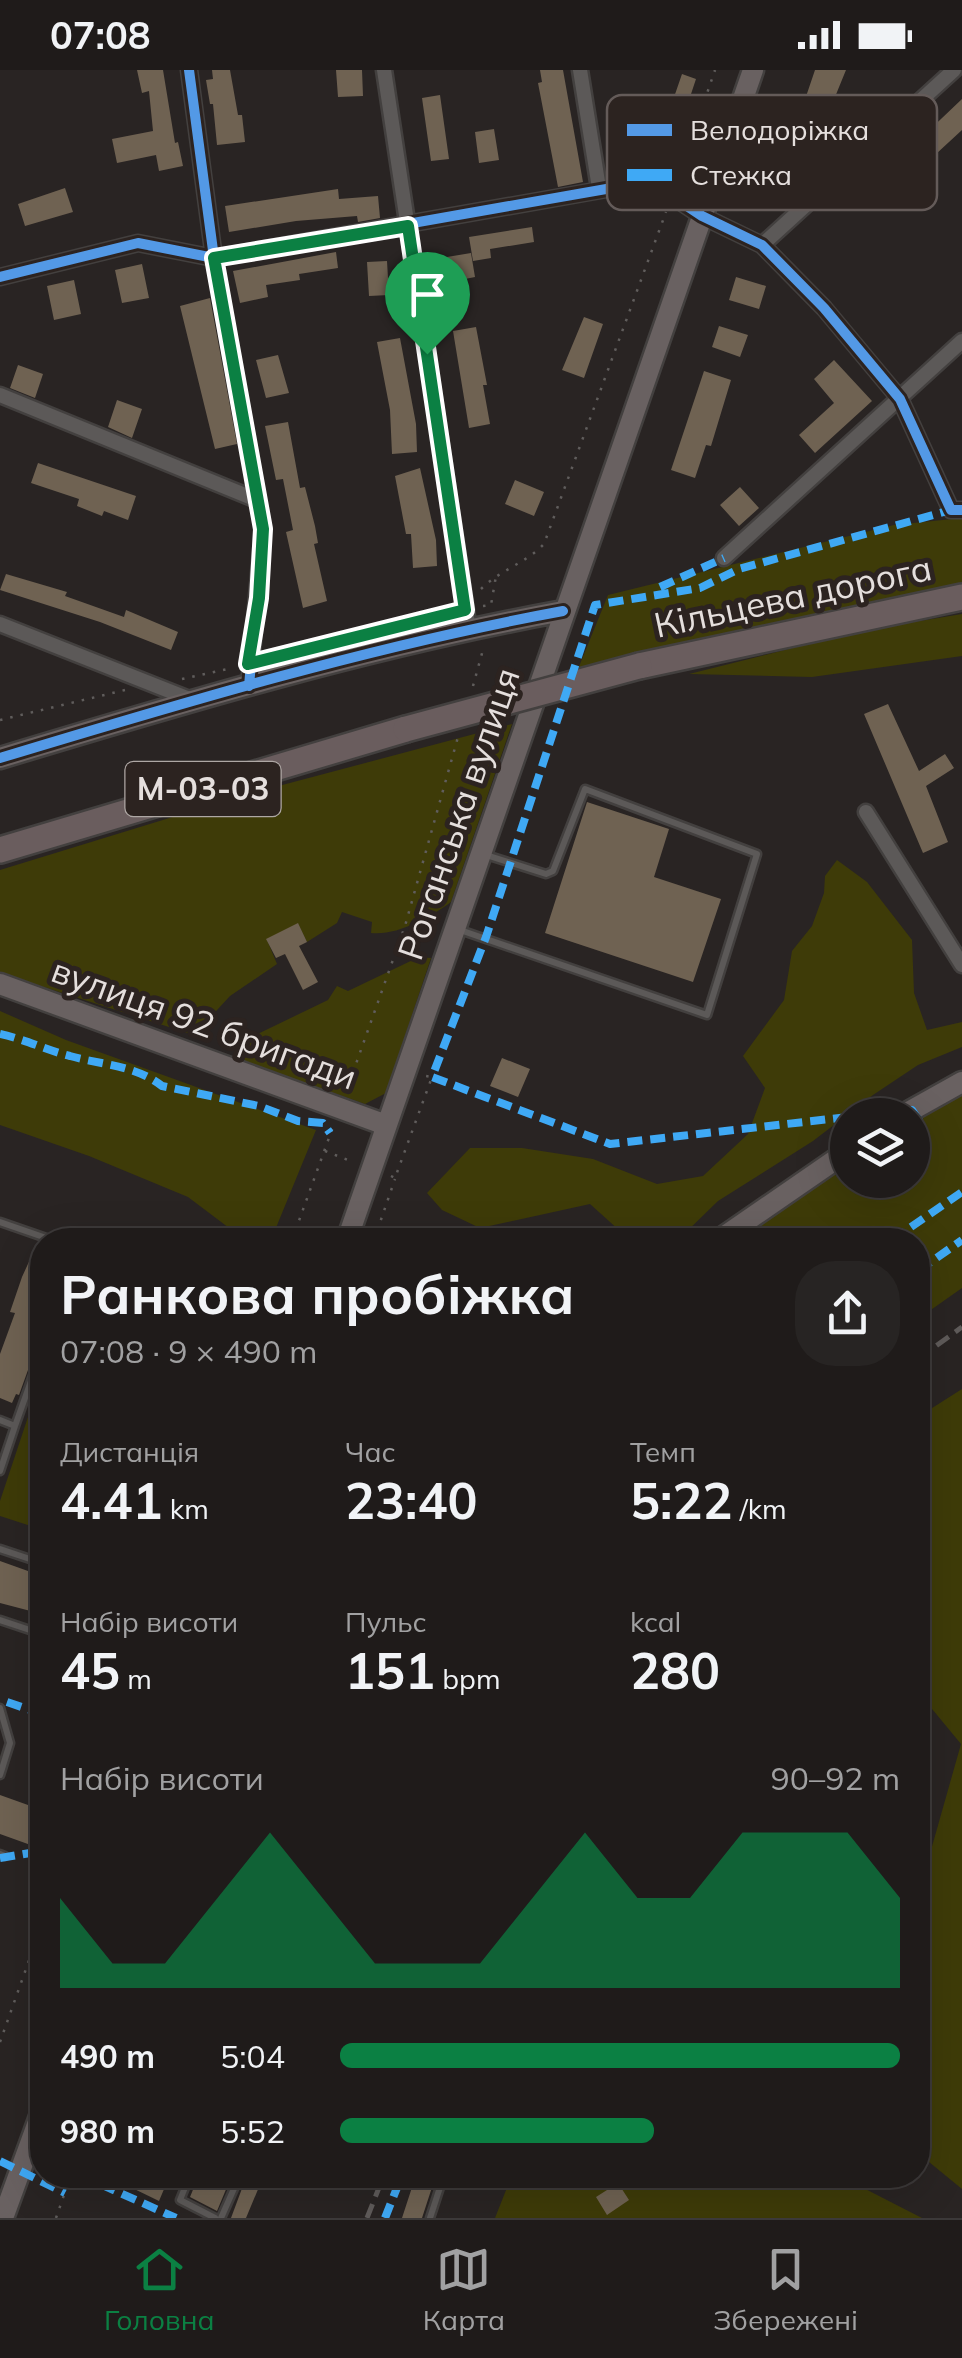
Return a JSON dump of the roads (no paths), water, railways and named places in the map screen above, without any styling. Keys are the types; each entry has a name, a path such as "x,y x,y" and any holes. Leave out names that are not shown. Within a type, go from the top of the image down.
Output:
{"highway":[{"name":"Кільцева дорога","path":"0,850 406,729 639,666 962,597"}],"main road":[{"name":"Роганська вулиця","path":"744,95 753,70"},
{"name":"Роганська вулиця","path":"351,1228 704,210"},
{"path":"0,758 192,700 473,627 562,611"},
{"name":"вулиця 92 бригади","path":"0,984 386,1125"},
{"path":"930,1100 962,1082"},
{"path":"736,1228 830,1163"},
{"path":"4,2218 30,2145"}],"street":[{"path":"189,70 214,258 263,529 249,686"},
{"path":"384,70 473,627"},
{"path":"580,70 599,188"},
{"path":"926,95 954,70"},
{"path":"0,277 138,243 214,258 607,187"},
{"path":"693,210 762,244 824,308 900,399 951,510 962,510"},
{"path":"762,244 800,210"},
{"path":"724,558 962,341"},
{"path":"0,395 258,500"},
{"path":"0,624 192,700"},
{"path":"866,812 962,965"}],"lane":[{"path":"454,928 498,940 708,1016 757,854 585,789 553,871 546,874 480,854"},
{"path":"0,1222 30,1232"},
{"path":"0,1472 30,1384"},
{"path":"0,1420 15,1426"},
{"path":"0,1548 30,1558"},
{"path":"0,1620 30,1630"},
{"path":"0,1708 10,1744 0,1775"},
{"path":"185,2188 180,2200 218,2218 233,2188"},
{"path":"430,2218 440,2188"}],"railway":[{"path":"930,1350 962,1327"},
{"path":"367,2218 379,2188"}]}
